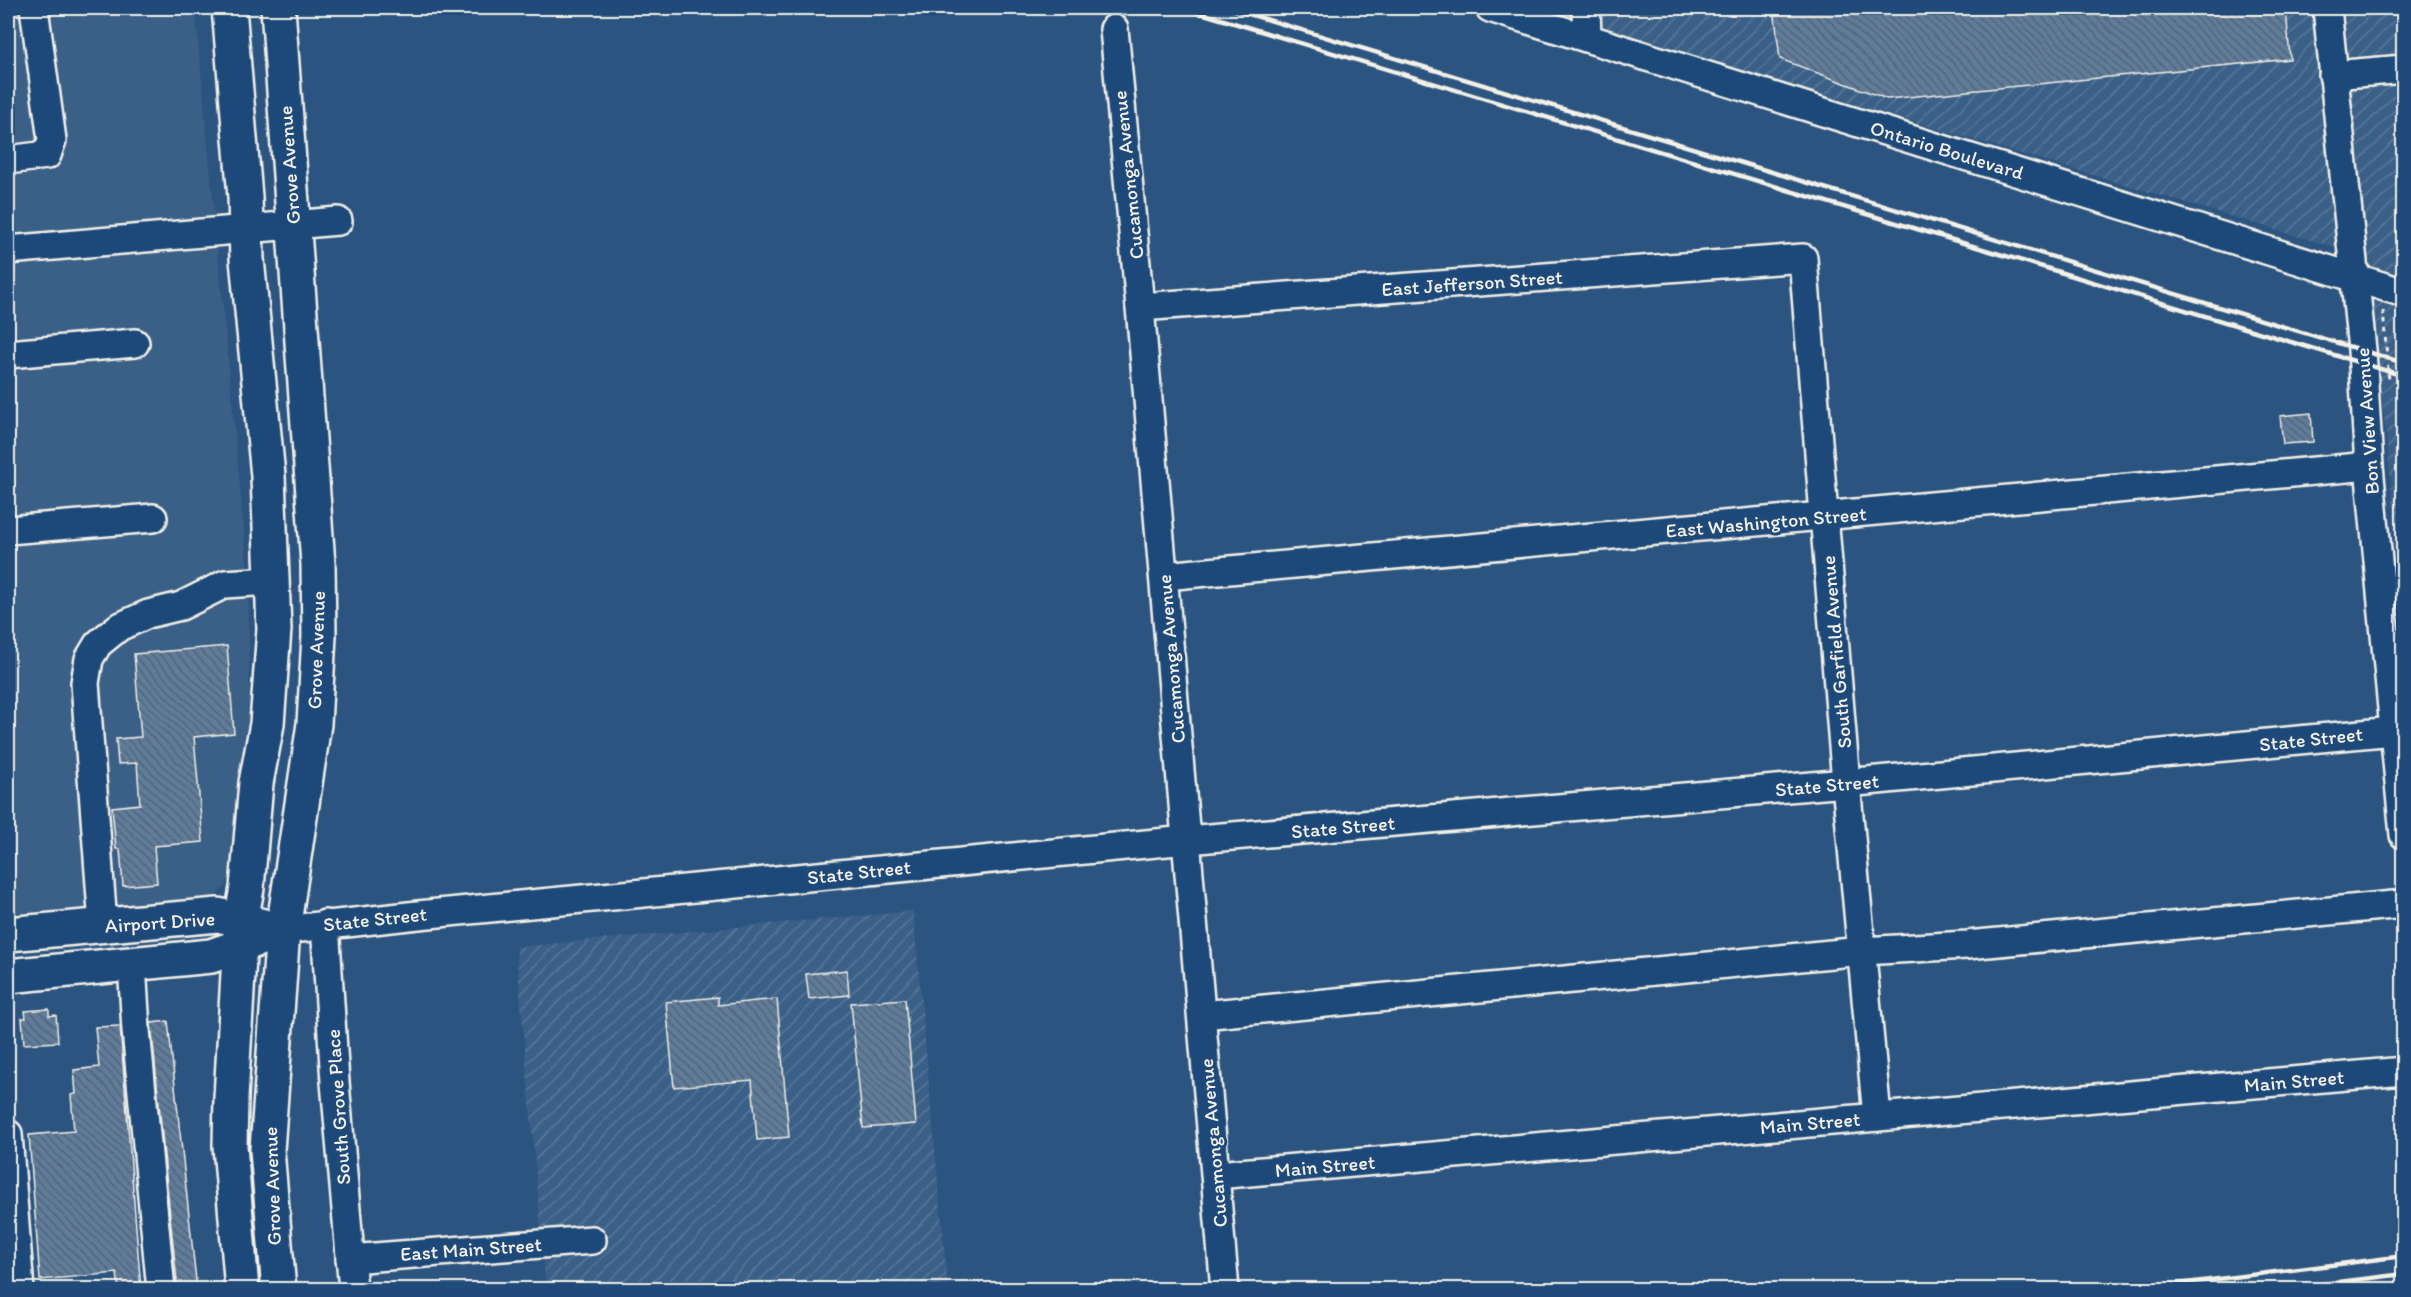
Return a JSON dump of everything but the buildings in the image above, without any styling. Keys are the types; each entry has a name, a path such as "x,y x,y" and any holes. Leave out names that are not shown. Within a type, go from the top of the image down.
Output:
{"main road":[{"name":"Grove Avenue","path":"229,8 245,197 245,229 268,476 274,629 267,724 256,783 241,933 230,1146 242,1290"},
{"name":"Grove Avenue","path":"278,8 318,564 319,636 314,724 283,930 267,1150 279,1290"},
{"name":"Airport Drive","path":"8,934 218,915 241,933"},
{"name":"Airport Drive","path":"8,976 211,956 241,933 283,930"}],"street":[{"path":"8,160 47,155 52,140 34,8"},
{"name":"Ontario Boulevard","path":"1490,8 2403,293"},
{"path":"1586,8 1587,38"},
{"name":"Bon View Avenue","path":"2327,8 2363,364 2369,466 2399,730 2403,835"},
{"name":"Cucamonga Avenue","path":"1114,29 1164,576 1225,1290"},
{"path":"2333,75 2403,76"},
{"path":"8,250 338,221"},
{"name":"East Jefferson Street","path":"1140,307 1803,258"},
{"name":"South Garfield Avenue","path":"1803,258 1846,783 1877,1117"},
{"path":"8,354 135,343"},
{"name":"East Washington Street","path":"1164,576 2369,466"},
{"path":"8,530 153,518"},
{"path":"103,925 85,683 89,659 98,644 119,627 148,614 181,606 225,584 272,581"},
{"name":"State Street","path":"283,930 325,924 1187,840 1846,783 2399,730"},
{"path":"1202,1015 1862,951 1967,945 2403,904"},
{"name":"South Grove Place","path":"325,924 335,1082 353,1290"},
{"path":"132,964 136,1030 161,1290"},
{"name":"Main Street","path":"1216,1175 2403,1071"},
{"path":"8,1134 20,1290"},
{"name":"East Main Street","path":"350,1259 592,1240"}],"shaded area":[{"path":"8,8 195,8 248,573 249,705 246,750 226,886 211,900 8,920"},
{"path":"1532,8 2403,8 2403,597 2367,257"},
{"path":"913,911 948,1289 546,1289 516,947"}],"railway":[{"path":"1184,8 2404,376"},
{"path":"1229,8 2404,363"},
{"path":"2129,1290 2404,1256"},
{"path":"2273,1290 2404,1274"}]}
